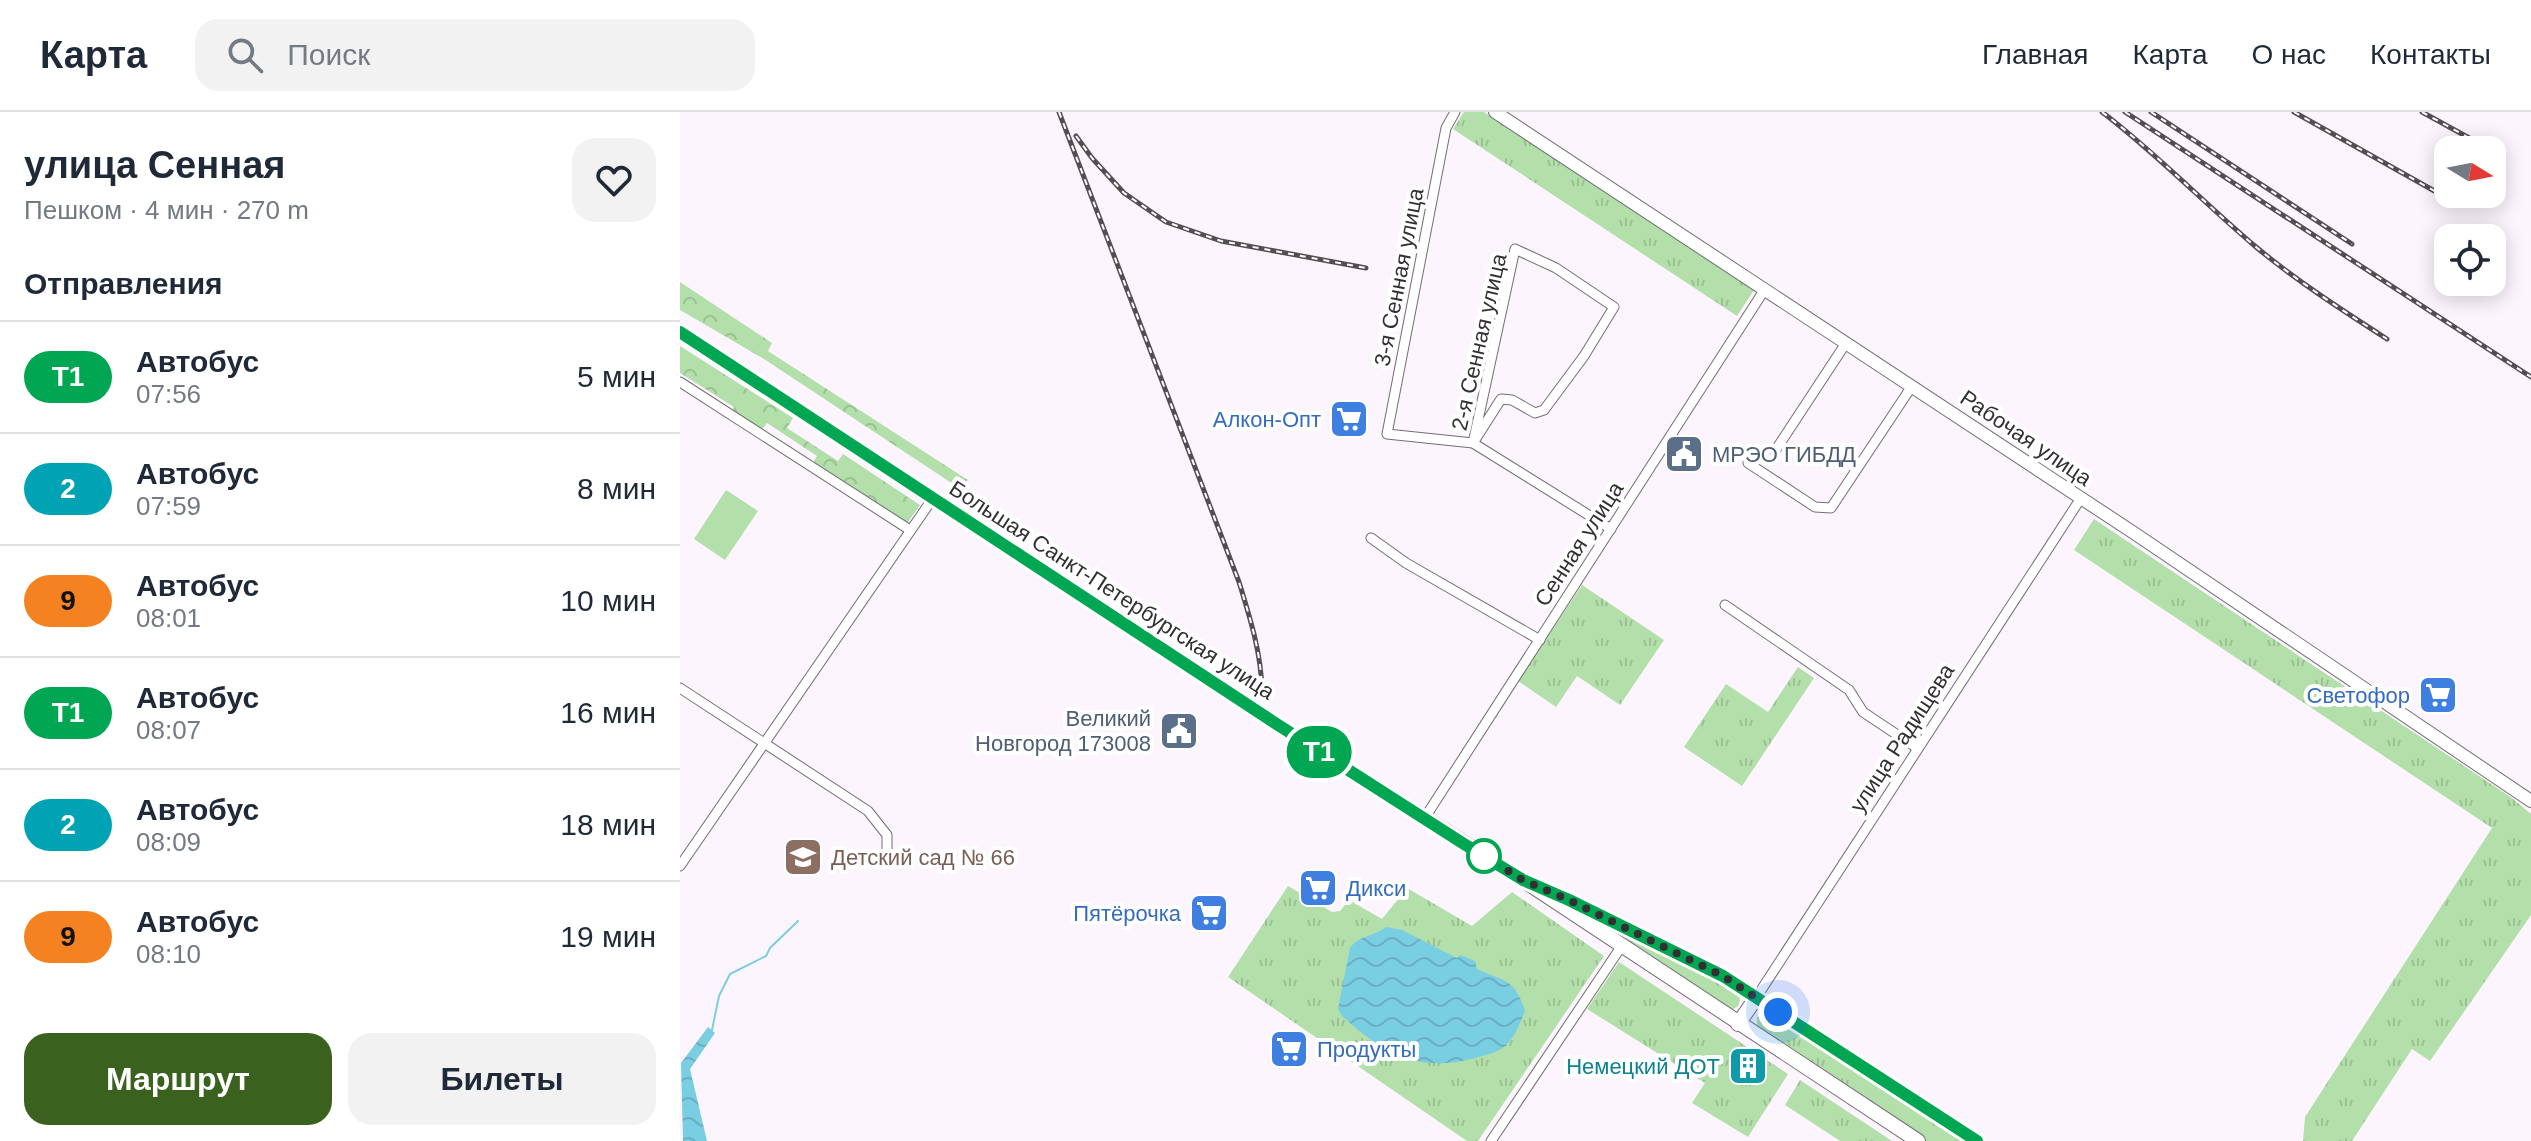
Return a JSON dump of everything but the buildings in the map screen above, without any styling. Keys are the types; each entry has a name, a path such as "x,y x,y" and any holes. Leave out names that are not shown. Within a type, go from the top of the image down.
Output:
{"main road":[{"name":"Рабочая улица","path":"1495,112 2081,498 2531,801"},
{"name":"Большая Санкт-Петербургская улица","path":"680,332 1424,819 1523,880 1918,1141"},
{"name":"Большая Санкт-Петербургская улица","path":"1523,880 1723,976 1977,1141"},
{"path":"1738,1024 1756,998"}],"street":[{"name":"3-я Сенная улица","path":"1455,112 1446,128 1387,434 1473,443"},
{"name":"2-я Сенная улица","path":"1515,249 1556,268 1614,307 1584,356 1544,410 1535,413 1512,400 1501,399 1473,443 1515,249"},
{"name":"Сенная улица","path":"1424,819 1765,289"},
{"path":"1775,451 1846,343"},
{"path":"680,382 910,530"},
{"path":"1748,463 1815,507 1831,508 1912,386"},
{"path":"1473,443 1611,529"},
{"path":"680,866 933,498"},
{"name":"улица Радищева","path":"1756,998 2081,498"},
{"path":"1371,538 1406,563 1540,640"},
{"path":"1725,605 1849,690 1863,712 1917,748"},
{"path":"680,688 868,811 887,835 887,850"},
{"path":"1491,1141 1621,947"}],"green space":[{"path":"1464,112 1484,112 1754,290 1737,316 1453,129"},
{"path":"680,282 772,343 768,351 968,480 959,488 764,359 680,310"},
{"path":"680,346 793,418 787,428 838,461 843,454 920,505 906,525 812,464 817,456 767,423 761,431 732,411 734,407 680,373"},
{"path":"726,490 758,511 725,560 694,539"},
{"path":"2094,519 2512,798 2531,814 2531,915 2430,1061 2412,1049 2352,1141 2303,1141 2305,1117 2492,828 2074,550"},
{"path":"1582,585 1664,640 1620,705 1577,676 1556,707 1518,681"},
{"path":"1798,667 1814,678 1742,786 1684,747 1726,684 1768,712"},
{"path":"1288,886 1332,912 1340,911 1349,900 1382,919 1407,888 1472,926 1512,892 1604,956 1478,1141 1467,1141 1228,977"},
{"path":"1577,911 1729,987 1738,994 1738,1006 1731,1011"},
{"path":"1619,962 1788,1074 1748,1137 1692,1103 1705,1083 1587,1009"},
{"path":"1770,1011 1967,1141 1925,1141 1757,1032 1757,1017"},
{"path":"1800,1080 1892,1141 1840,1141 1785,1105"}],"water":[{"path":"1386,927 1402,930 1457,958 1460,955 1475,961 1477,969 1512,986 1525,1011 1507,1044 1494,1052 1458,1062 1421,1062 1389,1051 1342,1016 1338,1009 1350,948"},
{"path":"708,1027 715,1033 690,1069 707,1141 683,1141 681,1063"}],"waterway":[{"path":"712,1030 719,996 730,974 766,956 770,948 798,921"}],"railway":[{"path":"1059,112 1239,582 1257,649 1262,690"},
{"path":"2102,112 2272,260 2387,339"},
{"path":"2125,112 2531,377"},
{"path":"2151,112 2352,244"},
{"path":"2294,112 2434,191"},
{"path":"2422,112 2466,136"},
{"path":"1076,136 1124,193 1166,222 1221,241 1366,268"}],"bus line":[{"name":"Т1","path":"680,332 1464,844 1523,880 1723,976 1977,1141"}],"place":[{"name":"Алкон-Опт","path":"1349,419"},
{"name":"МРЭО ГИБДД","path":"1684,454"},
{"name":"Светофор","path":"2438,695"},
{"name":"Великий Новгород 173008","path":"1179,731"},
{"name":"Детский сад № 66","path":"803,857"},
{"name":"Дикси","path":"1318,888"},
{"name":"Пятёрочка","path":"1209,913"},
{"name":"Продукты","path":"1289,1049"},
{"name":"Немецкий ДОТ","path":"1748,1066"}],"route":[{"path":"1484,856 1523,880 1723,976 1778,1012"}]}
